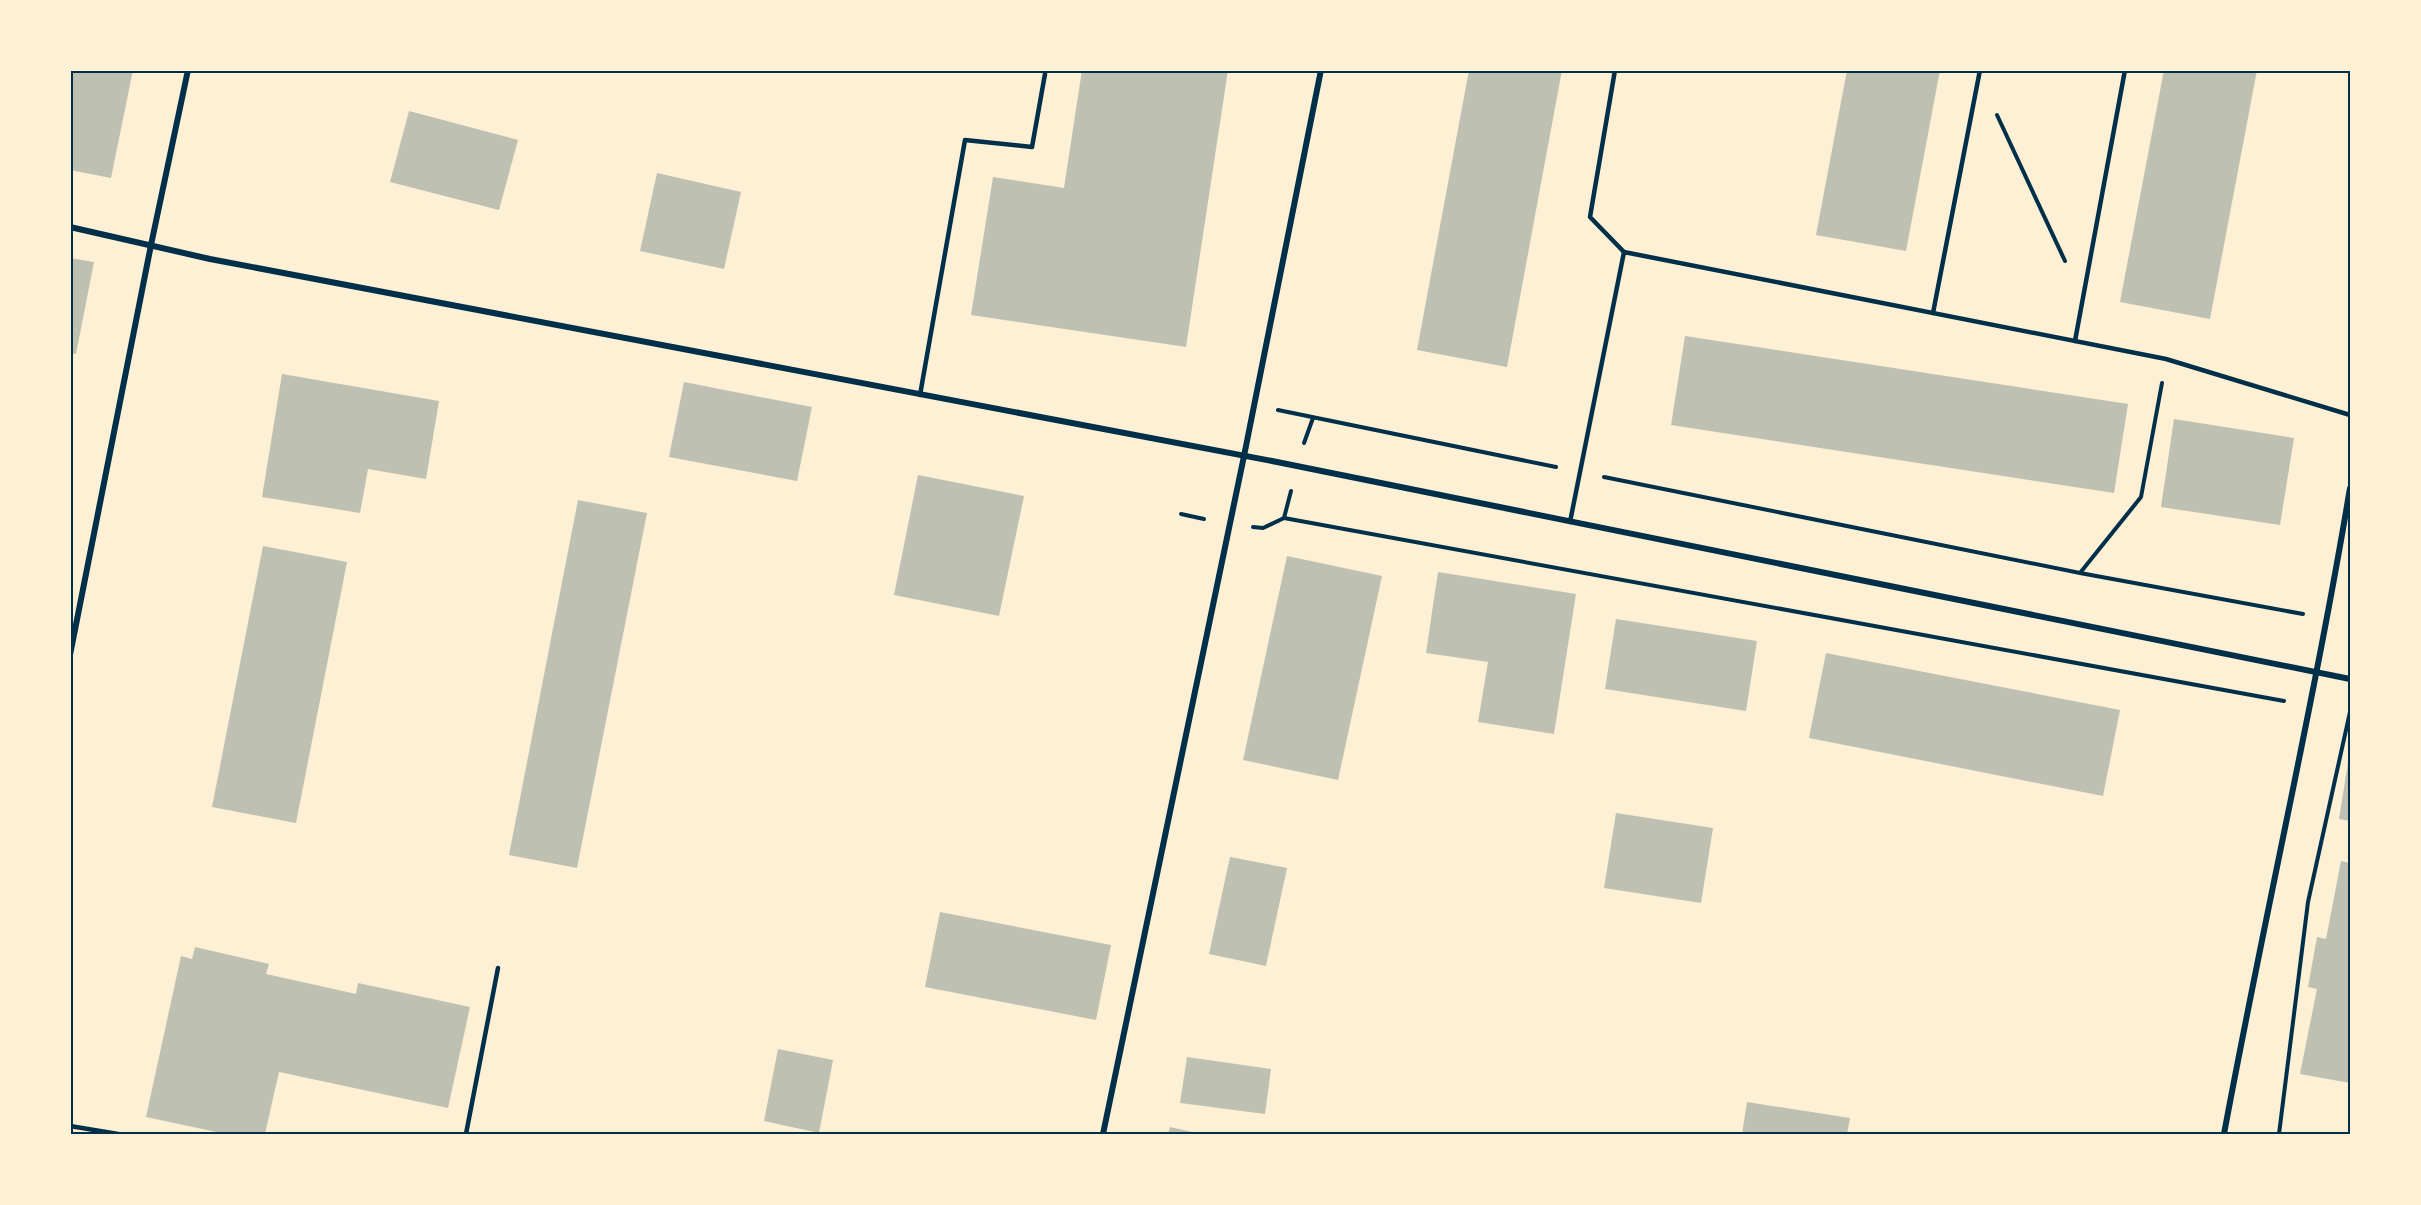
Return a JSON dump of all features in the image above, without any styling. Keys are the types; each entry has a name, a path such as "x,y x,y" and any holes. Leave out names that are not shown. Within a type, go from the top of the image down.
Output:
{"street":[{"path":"70,655 188,70"},
{"path":"1103,1134 1244,456 1321,70"},
{"path":"70,227 210,259 1244,456 2350,679"},
{"path":"2224,1134 2328,618 2350,488"}],"lane":[{"path":"1615,70 1590,217 1624,252 2166,359 2350,415"},
{"path":"2075,341 2125,70"},
{"path":"1933,313 1980,73"},
{"path":"920,395 965,140 1032,147 1045,74"},
{"path":"1570,522 1624,252"},
{"path":"466,1134 498,968"},
{"path":"70,1126 118,1134"}],"path":[{"path":"1980,73 2083,300"},
{"path":"2080,573 2141,497 2166,359"},
{"path":"1254,404 1313,418 2080,573 2328,618"},
{"path":"1284,518 2310,706"},
{"path":"2278,1134 2308,902 2350,712"}],"building":[{"path":"70,70 133,70 111,178 70,170"},
{"path":"1082,70 1228,70 1186,347 971,315 993,177 1064,188"},
{"path":"1469,70 1562,70 1507,367 1417,350"},
{"path":"1847,70 1940,70 1906,251 1816,235"},
{"path":"2164,70 2257,70 2210,319 2120,302"},
{"path":"409,111 518,140 499,210 390,182"},
{"path":"657,173 741,192 724,269 640,251"},
{"path":"70,258 94,262 76,354 70,353"},
{"path":"1685,336 2128,404 2114,493 1671,425"},
{"path":"282,374 439,401 426,479 368,469 360,513 262,497"},
{"path":"684,382 812,407 797,481 669,457"},
{"path":"2174,419 2294,438 2280,525 2161,507"},
{"path":"918,475 1024,496 999,616 894,595"},
{"path":"578,500 647,513 577,868 509,855"},
{"path":"263,546 347,562 296,823 212,807"},
{"path":"1287,556 1382,576 1338,780 1243,760"},
{"path":"1438,572 1576,594 1554,734 1478,722 1488,662 1426,653"},
{"path":"1616,619 1757,641 1746,711 1605,689"},
{"path":"1826,653 2120,710 2103,796 1809,738"},
{"path":"2348,763 2350,763 2350,821 2339,819"},
{"path":"1616,813 1713,828 1701,903 1604,888"},
{"path":"1230,857 1287,868 1266,966 1209,954"},
{"path":"2341,861 2350,863 2350,1083 2300,1074 2317,989 2308,987 2317,937 2326,939"},
{"path":"940,912 1111,945 1096,1020 925,987"},
{"path":"195,947 269,964 266,974 356,994 358,983 470,1007 448,1108 279,1072 265,1134 226,1134 146,1117 181,956 192,959"},
{"path":"778,1049 833,1060 819,1133 764,1121"},
{"path":"1187,1057 1271,1069 1265,1114 1180,1103"},
{"path":"1747,1102 1850,1118 1847,1134 1742,1134"},
{"path":"1170,1127 1201,1134 1168,1134"}]}
